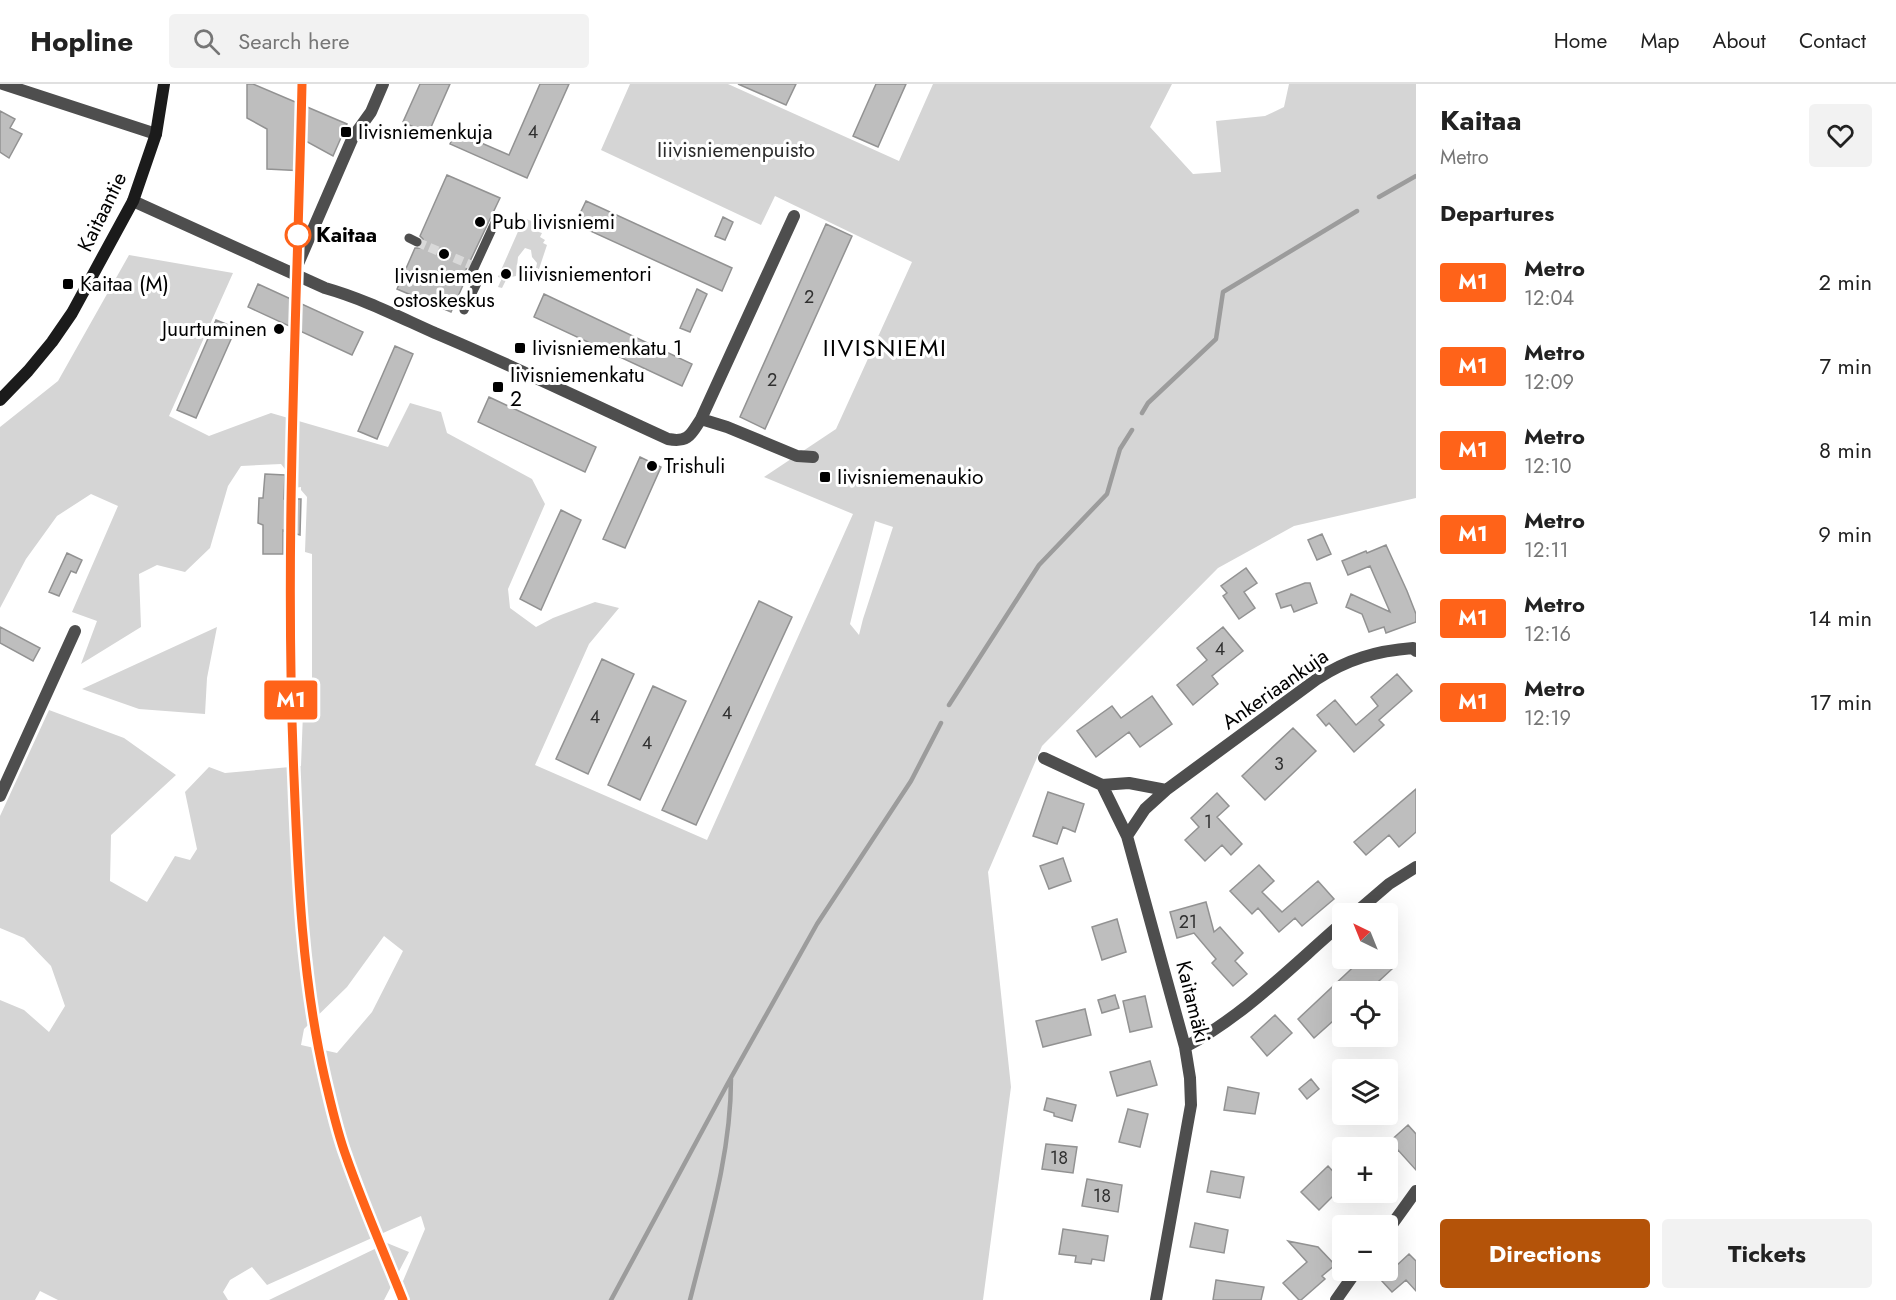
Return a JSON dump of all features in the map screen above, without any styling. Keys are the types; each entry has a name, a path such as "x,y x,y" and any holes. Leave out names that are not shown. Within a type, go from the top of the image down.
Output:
{"main road":[{"name":"Kaitaantie","path":"0,400 52,342 72,313 133,201 156,134 164,84"}],"street":[{"path":"3,84 156,134"},
{"path":"294,273 353,137 371,112 383,84"},
{"path":"133,201 326,288 379,307 668,439 680,441 688,438 701,418 794,216"},
{"path":"464,310 477,283 469,279 473,266 498,216"},
{"path":"701,418 797,456 813,457"},
{"path":"0,796 75,632"},
{"name":"Ankeriaankuja","path":"1128,836 1145,809 1166,790 1332,670 1359,657 1392,649 1415,648"},
{"path":"1044,758 1102,785 1129,783 1166,790"},
{"name":"Kaitamäki","path":"1102,785 1128,836 1185,1047 1190,1078 1191,1105 1156,1300"},
{"path":"1367,903 1389,884 1416,867"},
{"path":"1185,1047 1205,1036 1265,991 1332,932"},
{"path":"1398,1216 1416,1191"},
{"path":"1336,1300 1349,1281"}],"green space":[{"name":"Iiivisniemenpuisto","path":"630,84 728,84 899,161 933,84 1172,84 1150,127 1193,174 1221,172 1216,121 1265,116 1284,107 1289,84 1416,84 1416,498 1294,526 1218,568 1042,746 988,872 1011,1087 983,1300 395,1300 425,1229 421,1216 267,1285 252,1267 230,1280 223,1292 228,1300 58,1300 40,1291 35,1300 0,1300 0,1000 24,1010 49,1032 65,1006 51,966 24,938 0,928 0,816 49,710 124,738 176,775 111,835 110,881 147,902 175,856 190,860 197,849 185,792 209,767 225,773 301,766 304,686 312,685 312,554 305,552 307,497 301,487 293,488 289,474 281,464 241,466 228,486 210,548 185,572 157,565 139,574 141,627 81,664 97,621 72,612 118,506 91,494 57,516 26,559 0,608 0,427 58,381 129,255 233,273 169,416 209,436 271,413 388,447 410,403 441,412 447,433 532,479 545,504 508,589 510,608 536,627 595,602 619,608 589,644 535,765 707,840 853,514 764,477 836,429 912,262 775,196 761,225 601,150","holes":["875,521 893,527 859,635 850,624","384,936 403,951 372,1012 337,1053 301,1045 304,1029 347,987"]},
{"path":"524,218 539,224 537,228 542,233 540,237 547,245 539,269 536,268 537,263 532,257 531,250 525,248 518,257 516,276 507,278 502,288 498,287 502,278 498,277"},
{"path":"217,627 207,678 205,714 139,709 82,689"},
{"path":"387,1243 409,1252 384,1300 269,1300"}],"building":[{"path":"247,84 253,84 347,124 333,156 304,140 305,171 267,169 267,129 247,118"},
{"path":"420,84 450,84 428,134 403,122"},
{"path":"540,84 569,84 527,178 450,144 456,132 509,155"},
{"path":"738,84 796,84 786,105"},
{"path":"876,84 906,84 878,147 853,136"},
{"path":"0,111 15,119 10,128 22,134 9,158 0,152"},
{"name":"Iivisniemen ostoskeskus","path":"447,175 500,198 463,276 464,283 451,312 397,289 415,248 420,248 423,244 420,236"},
{"path":"586,201 732,268 722,291 575,224"},
{"path":"723,217 733,222 725,240 715,236"},
{"path":"826,224 852,236 765,429 740,417"},
{"path":"258,284 363,332 352,355 248,307"},
{"path":"697,289 707,294 690,332 680,328"},
{"path":"544,294 692,364 682,386 534,317"},
{"path":"216,320 236,328 196,418 177,410"},
{"path":"395,346 413,354 377,439 358,431"},
{"path":"489,397 596,447 585,472 478,422"},
{"path":"640,457 661,467 625,548 603,539"},
{"path":"265,474 285,475 284,499 301,499 300,535 283,530 283,554 263,554 263,525 258,523 259,498 263,498"},
{"path":"561,510 581,520 541,610 520,599"},
{"path":"1322,534 1331,554 1317,560 1308,540"},
{"path":"1386,545 1416,614 1416,622 1386,633 1384,627 1369,632 1362,614 1346,607 1351,594 1390,612 1370,566 1348,575 1342,561"},
{"path":"67,553 82,560 76,573 71,571 59,596 49,592"},
{"path":"1246,568 1257,583 1244,592 1255,608 1239,619 1223,596 1227,593 1221,586"},
{"path":"1310,583 1317,603 1294,612 1291,605 1281,608 1276,594"},
{"path":"759,601 792,617 696,825 662,810"},
{"path":"0,627 40,648 33,661 0,643"},
{"path":"1223,627 1243,651 1212,676 1218,684 1193,705 1177,685 1207,660 1197,648"},
{"path":"602,659 634,674 588,774 556,759"},
{"path":"1397,674 1412,691 1379,720 1384,725 1354,752 1329,723 1326,726 1317,715 1335,700 1356,725 1378,706 1371,697"},
{"path":"653,686 686,701 640,800 608,785"},
{"path":"1152,696 1172,724 1140,747 1129,732 1096,757 1077,731 1112,706 1121,718"},
{"path":"1293,728 1316,751 1265,800 1242,776"},
{"path":"1416,789 1416,832 1399,847 1389,835 1366,855 1354,842"},
{"path":"1048,792 1084,804 1075,832 1063,827 1057,844 1033,836"},
{"path":"1217,793 1229,806 1217,817 1242,844 1231,855 1222,845 1205,861 1185,840 1199,827 1191,818"},
{"path":"1063,858 1071,881 1049,889 1040,866"},
{"path":"1259,865 1274,881 1262,892 1282,912 1318,881 1334,899 1302,926 1295,918 1279,932 1258,908 1252,914 1230,891"},
{"path":"1206,902 1214,932 1220,927 1243,953 1235,961 1247,974 1233,986 1212,963 1216,959 1194,933 1177,938 1170,912"},
{"path":"1117,919 1126,952 1102,960 1092,927"},
{"path":"1351,969 1392,969 1379,981 1338,981"},
{"path":"1332,987 1332,1022 1314,1038 1298,1019"},
{"path":"1115,995 1119,1008 1102,1013 1098,1000"},
{"path":"1145,996 1152,1027 1130,1032 1123,1001"},
{"path":"1085,1009 1091,1035 1043,1047 1036,1021"},
{"path":"1275,1015 1292,1033 1267,1056 1251,1037"},
{"path":"1150,1061 1157,1085 1117,1096 1110,1072"},
{"path":"1311,1079 1319,1089 1307,1099 1299,1089"},
{"path":"1228,1087 1259,1093 1255,1114 1224,1110"},
{"path":"1047,1098 1076,1105 1072,1121 1054,1116 1054,1113 1044,1110"},
{"path":"1128,1109 1148,1114 1140,1147 1119,1142"},
{"path":"1408,1125 1416,1134 1416,1170 1398,1150 1398,1137 1395,1137"},
{"path":"1046,1144 1077,1147 1073,1173 1042,1169"},
{"path":"1328,1166 1332,1170 1332,1197 1319,1210 1301,1192"},
{"path":"1211,1171 1244,1177 1240,1198 1207,1192"},
{"path":"1087,1179 1122,1185 1118,1212 1082,1206"},
{"path":"1195,1223 1228,1230 1224,1253 1190,1247"},
{"path":"1063,1229 1108,1236 1104,1261 1092,1259 1091,1264 1075,1262 1076,1256 1059,1254"},
{"path":"1288,1241 1318,1247 1332,1262 1332,1268 1322,1276 1325,1279 1299,1300 1283,1283 1307,1262"},
{"path":"1409,1254 1416,1261 1416,1291 1406,1280 1392,1292 1382,1281 1398,1281 1398,1264"},
{"path":"1216,1280 1264,1287 1261,1300 1213,1300"}],"waterway":[{"path":"1379,197 1416,176"},
{"path":"1142,413 1148,403 1216,339 1223,292 1357,211"},
{"path":"949,705 1039,565 1107,494 1120,449 1132,430"},
{"path":"611,1300 817,924 911,781 941,723"},
{"path":"690,1300 723,1163 731,1079"}],"tunnel":[{"path":"417,242 471,265"}],"metro line":[{"name":"M1","path":"302,84 290,563 290,681 297,869 305,963 313,1020 325,1078 345,1154 403,1300"}],"place":[{"name":"Iivisniemenkuja","path":"346,132"},
{"name":"Pub Iivisniemi","path":"480,222"},
{"name":"Kaitaa","path":"298,235"},
{"name":"Iivisniemen ostoskeskus","path":"444,254"},
{"name":"Iiivisniementori","path":"506,274"},
{"name":"Kaitaa (M)","path":"68,284"},
{"name":"Juurtuminen","path":"279,329"},
{"name":"Iivisniemenkatu 1","path":"520,348"},
{"name":"Iivisniemenkatu 2","path":"498,387"},
{"name":"Trishuli","path":"652,466"},
{"name":"Iivisniemenaukio","path":"825,477"}],"district":[{"name":"IIVISNIEMI","path":"885,347"}]}
